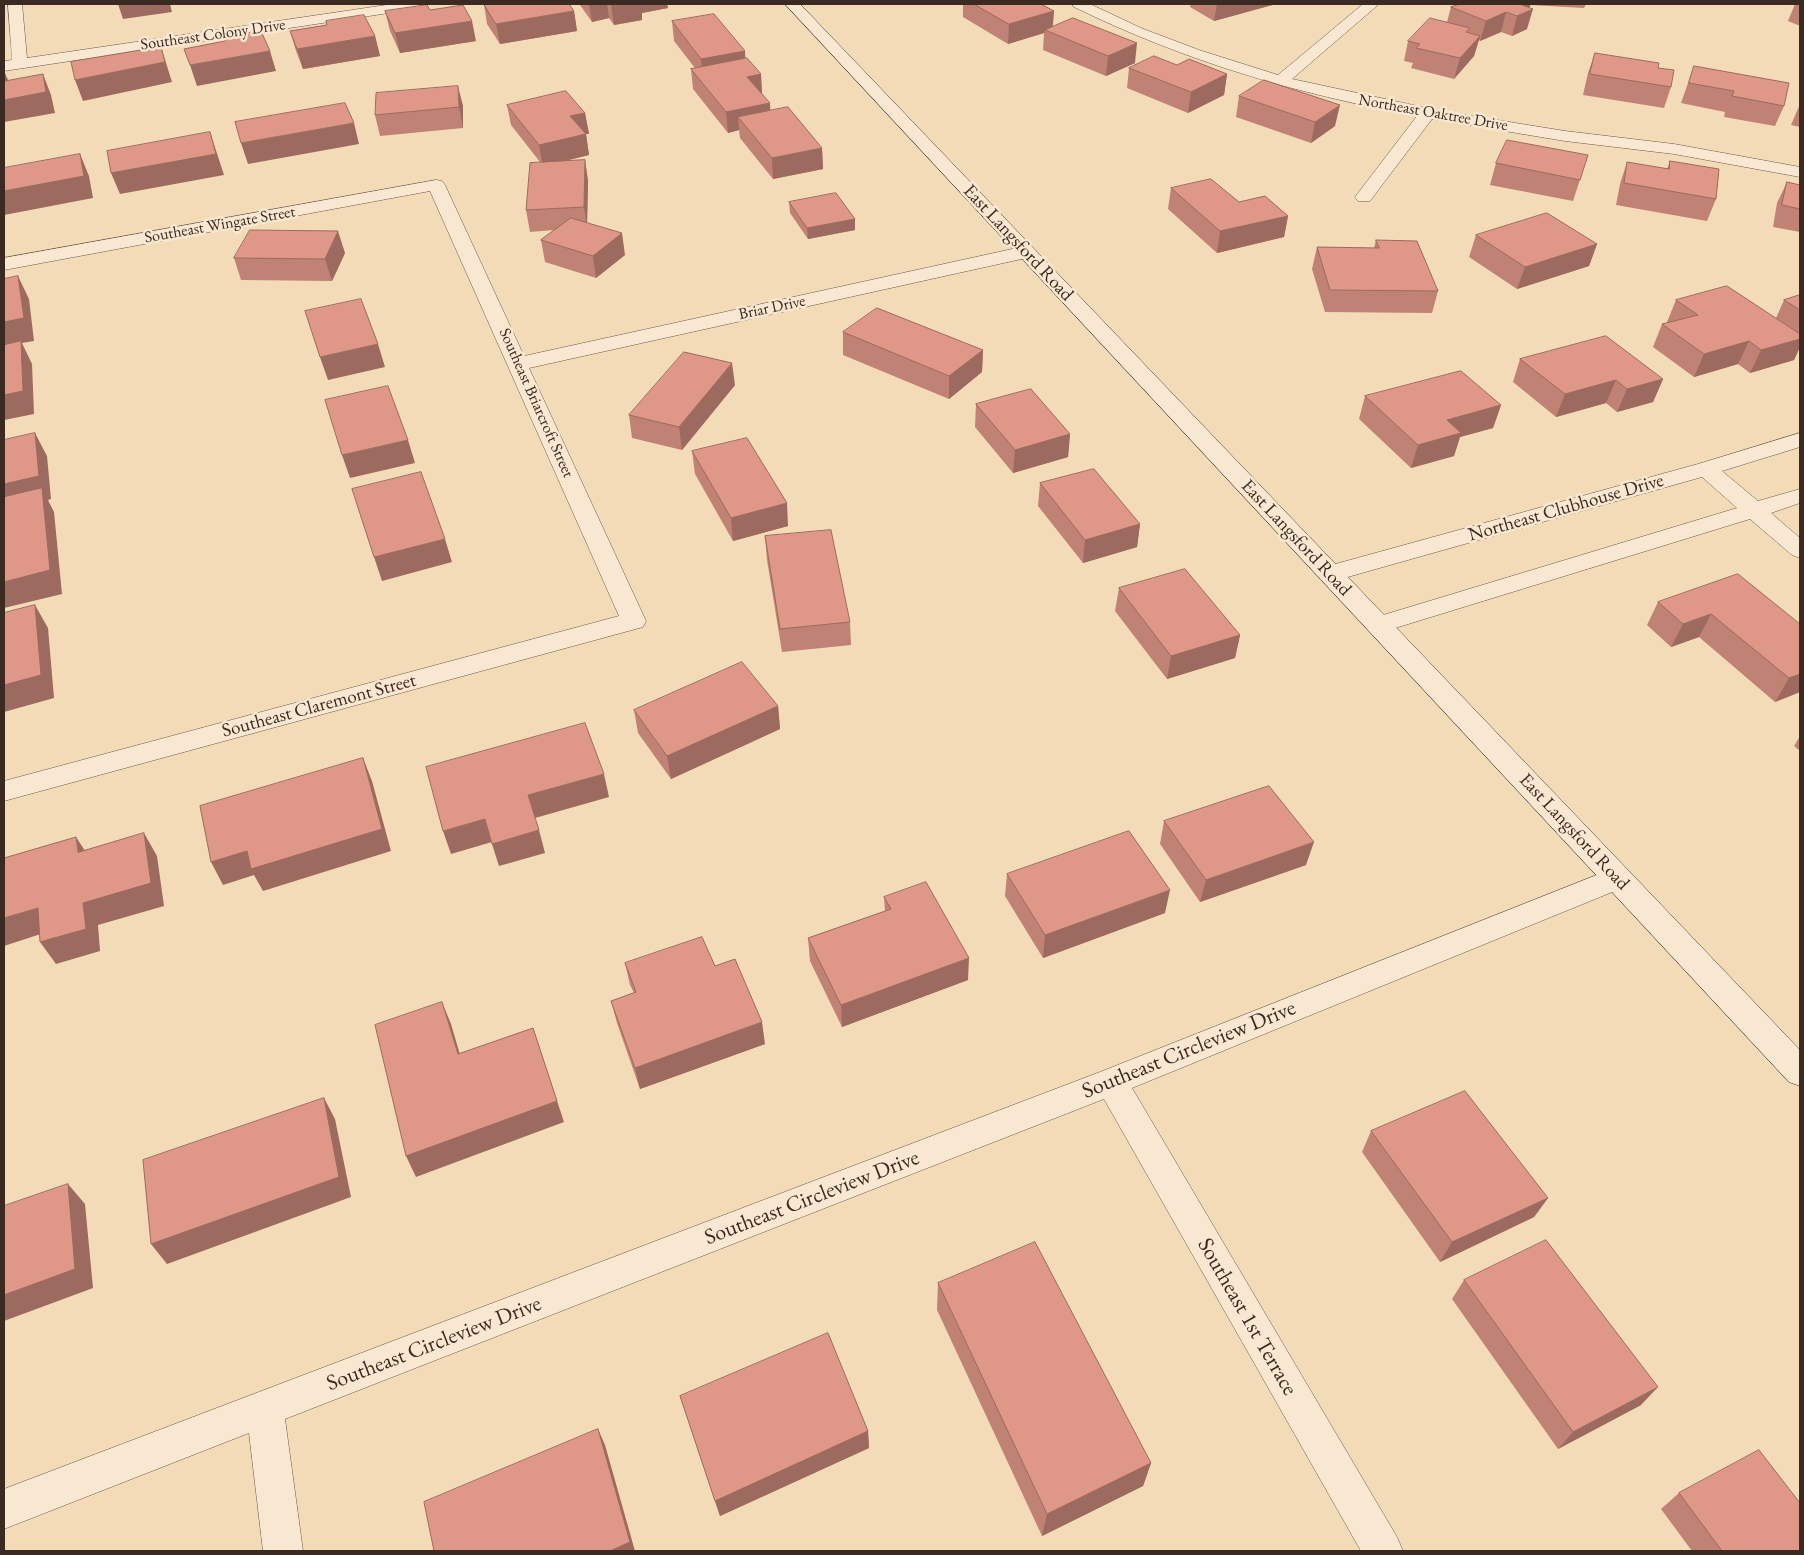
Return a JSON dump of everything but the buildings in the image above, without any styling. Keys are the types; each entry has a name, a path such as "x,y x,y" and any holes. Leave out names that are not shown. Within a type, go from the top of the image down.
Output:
{"street":[{"path":"15,4 20,64"},
{"name":"Southeast Colony Drive","path":"4,66 422,4"},
{"name":"East Langsford Road","path":"792,4 1800,1072"},
{"name":"Northeast Oaktree Drive","path":"1079,4 1120,26 1174,47 1281,80 1382,106 1565,136 1674,149 1800,172"},
{"path":"1281,80 1372,4"},
{"path":"1364,197 1428,113"},
{"name":"Southeast Wingate Street","path":"4,264 436,185"},
{"name":"Southeast Briarcroft Street","path":"436,185 634,621"},
{"name":"Briar Drive","path":"518,364 1026,252"},
{"name":"Northeast Clubhouse Drive","path":"1330,574 1706,469 1800,440"},
{"path":"1706,469 1800,550"},
{"path":"1379,625 1800,496"},
{"name":"Southeast Claremont Street","path":"4,791 634,621"},
{"name":"Southeast Circleview Drive","path":"4,1510 1111,1082 1617,878"},
{"name":"Southeast 1st Terrace","path":"1111,1082 1384,1551"},
{"path":"265,1409 283,1551"}]}
